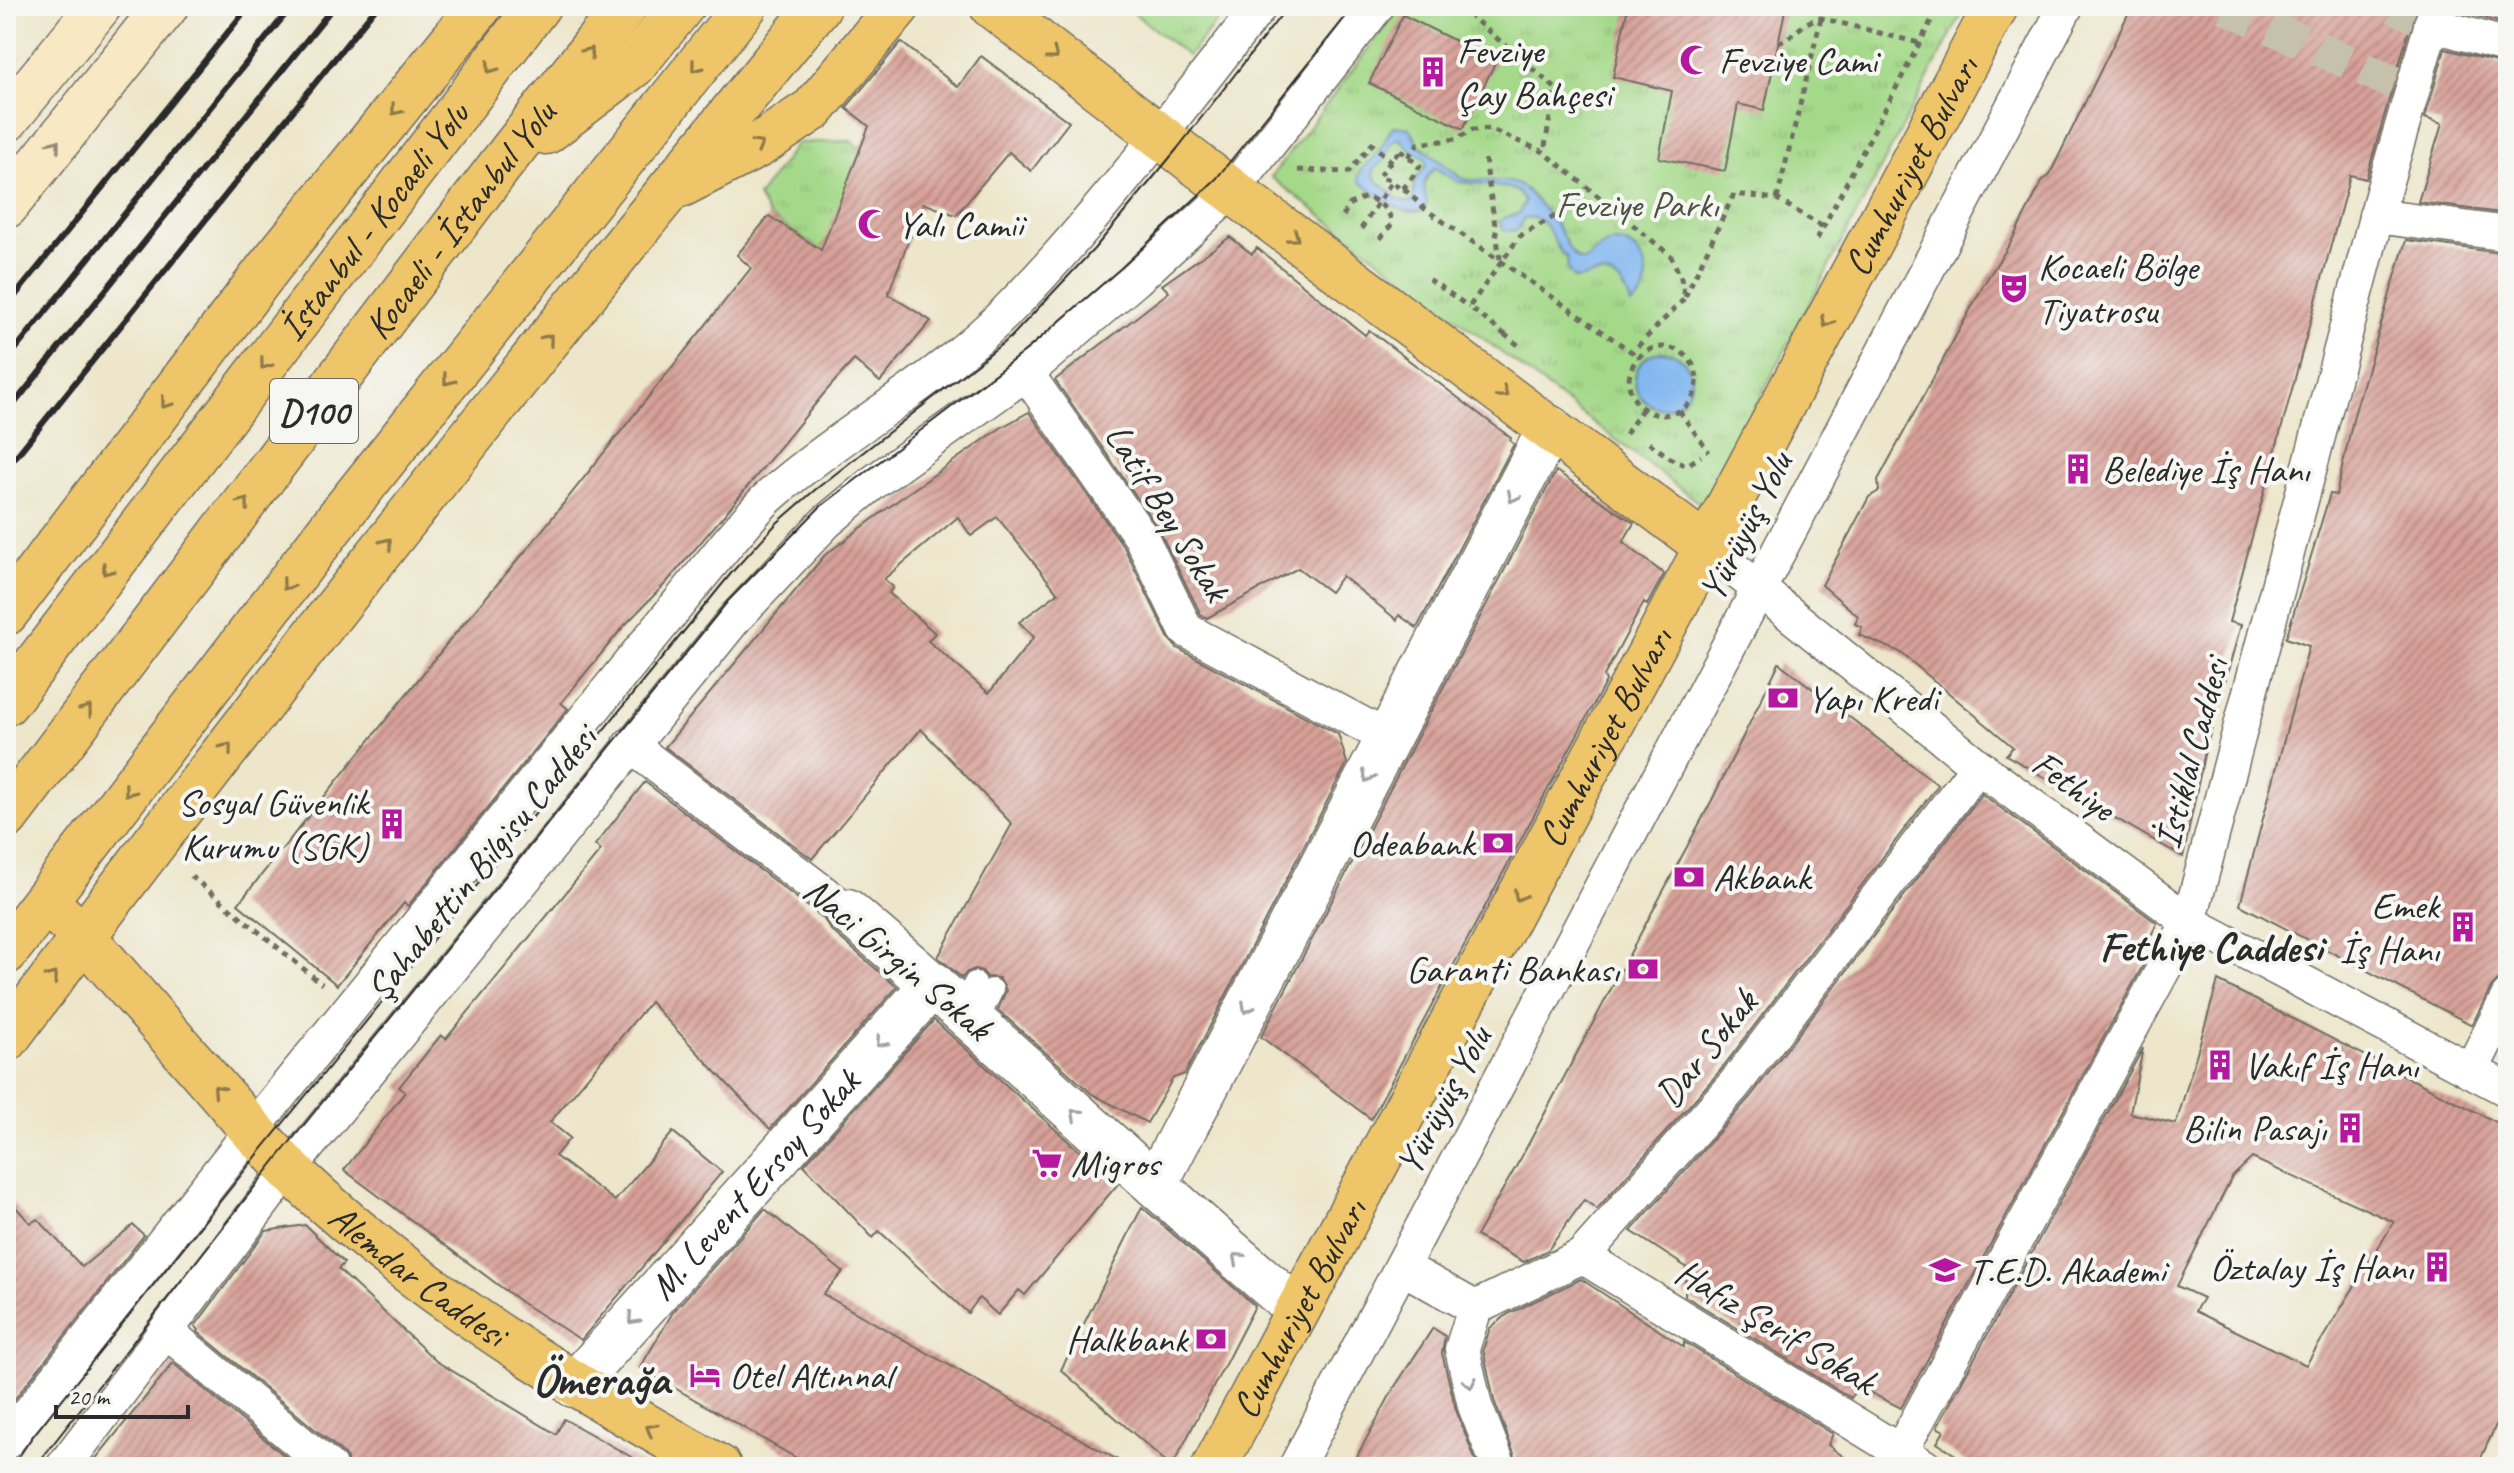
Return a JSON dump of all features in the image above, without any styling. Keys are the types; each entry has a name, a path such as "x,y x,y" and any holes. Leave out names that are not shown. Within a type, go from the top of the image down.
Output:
{"main road":[{"path":"6,120 99,6"},
{"path":"6,206 166,6"},
{"path":"6,613 270,266 480,6"},
{"name":"İstanbul - Kocaeli Yolu","path":"6,703 538,6"},
{"name":"Kocaeli - İstanbul Yolu","path":"6,817 499,167 625,6"},
{"path":"499,167 634,65 682,6"},
{"path":"6,952 339,517 745,6"},
{"path":"6,1040 82,935 538,351 819,6"},
{"path":"665,194 759,145 813,109 898,6"},
{"path":"992,6 1232,191 1707,547"},
{"name":"Cumhuriyet Bulvarı","path":"1214,1467 1996,6"},
{"name":"Alemdar Caddesi","path":"45,901 82,935 252,1130 289,1168 375,1243 526,1355 719,1467"}],"street":[{"path":"6,1442 350,1008 678,602 769,497 938,369 1004,314 1158,135 1260,6"},
{"path":"1232,191 1377,6"},
{"name":"Yürüyüş Yolu","path":"1296,1467 2066,6"},
{"path":"2434,15 2508,46"},
{"name":"İstiklal Caddesi","path":"1906,1462 2189,922 2376,216 2434,15"},
{"name":"Şahabettin Bilgisu Caddesi","path":"63,1467 289,1168 735,618 826,522 874,482 1026,373 1232,191"},
{"path":"2376,216 2508,234"},
{"name":"Latif Bey Sokak","path":"1026,373 1141,537 1186,630 1388,738"},
{"path":"1155,1185 1550,428"},
{"name":"Fethiye","path":"1707,547 1978,766 2189,922 2508,1090"},
{"name":"Naci Girgin Sokak","path":"630,745 847,911 968,998 1155,1185 1297,1309"},
{"name":"Dar Sokak","path":"1461,1300 1582,1256 1734,1085 1978,766"},
{"path":"2471,1071 2508,997"},
{"name":"M. Levent Ersoy Sokak","path":"574,1385 968,998"},
{"name":"Hafız Şerif Sokak","path":"1582,1256 1906,1462"},
{"path":"1402,1267 1461,1300 1462,1349 1475,1406 1499,1467"},
{"path":"166,1331 329,1467"}],"path":[{"path":"1459,6 1555,88 1544,152"},
{"path":"1777,199 1824,6"},
{"path":"1816,241 1939,6"},
{"path":"1778,43 1789,39 1807,20 1821,18 1919,43"},
{"path":"1410,155 1418,144 1456,139 1472,130 1489,129 1544,152 1671,256 1681,278 1685,298"},
{"path":"1349,172 1372,144 1392,162"},
{"path":"1404,189 1420,166 1400,150 1379,176 1404,189 1425,209 1639,357"},
{"path":"1485,159 1500,260"},
{"path":"1361,229 1392,181"},
{"path":"1528,352 1469,307 1520,236 1573,206 1587,187"},
{"path":"1632,352 1685,298 1734,194 1777,199 1823,227"},
{"path":"1343,216 1350,204 1359,198 1372,199 1391,216 1392,224 1378,241"},
{"path":"1477,373 1504,334"},
{"path":"1660,347 1672,348 1691,360 1696,371 1695,394 1689,404 1670,414 1652,413 1635,400 1630,389 1630,378 1639,357 1660,347"},
{"path":"1679,411 1706,450 1715,456"},
{"path":"1618,421 1676,462 1687,465 1699,460 1713,436"},
{"path":"191,876 350,1008"}],"green space":[{"path":"1125,6 1229,6 1188,56"},
{"name":"Fevziye Parkı","path":"1401,6 1966,6 1703,506 1271,177"},
{"path":"850,141 889,167 823,246 896,274 882,290 769,216 758,197 797,143"}],"water":[{"path":"1394,126 1410,128 1418,144 1461,178 1514,183 1522,187 1552,220 1570,250 1580,260 1586,260 1612,242 1632,248 1640,256 1646,276 1640,297 1631,305 1623,287 1608,275 1574,279 1568,271 1567,258 1540,220 1523,218 1515,231 1504,230 1499,222 1518,214 1525,202 1518,192 1510,188 1458,182 1435,168 1425,184 1427,202 1424,210 1407,211 1383,199 1361,183 1358,177 1380,150","holes":["1399,138 1411,151 1425,158 1426,162 1415,181 1413,201 1409,203 1397,199 1378,182 1373,170 1383,162 1392,142"]},
{"path":"1663,352 1683,360 1691,380 1683,400 1663,408 1643,400 1635,380 1643,360"}],"building":[{"name":"Fevziye Cami","path":"1628,6 1786,6 1764,110 1738,104 1725,171 1659,158 1672,91 1613,77"},
{"path":"2132,6 2416,6 2366,179 2350,175 2229,622 2241,625 2204,755 2183,857 2006,755 2013,747 1900,652 1859,635 1862,627 1855,624 1858,616 1822,585 1869,497 1879,491 1878,480 1984,284 2011,242 2043,180 2049,176"},
{"path":"2456,6 2508,6 2508,25 2456,10"},
{"name":"Fevziye Çay Bahçesi","path":"1403,15 1496,61 1463,129 1369,83"},
{"path":"901,42 958,87 981,56 1069,122 1031,171 1009,152 956,215 923,203 888,294 931,321 880,382 854,360 826,391 666,583 623,627 561,703 568,709 408,906 404,903 337,985 238,904 751,268 737,255 769,216 821,250 869,126 846,108"},
{"path":"2445,49 2508,65 2508,214 2418,202 2442,124 2425,118"},
{"path":"1230,237 1252,254 1257,248 1365,335 1369,330 1511,438 1514,444 1417,628 1399,615 1397,620 1342,576 1330,592 1298,568 1207,618 1201,615 1157,526 1055,380 1169,292 1162,285"},
{"path":"2406,240 2508,254 2508,977 2498,980 2491,987 2472,1025 2240,905 2309,646 2286,638 2330,494 2336,495 2354,415"},
{"path":"1029,412 1124,547 1169,639 1177,648 1338,734 1347,763 1185,1074 1173,1078 1147,1123 1092,1094 998,1010 1006,990 999,978 987,977 975,969 962,978 938,957 1012,824 921,729 812,859 665,747 825,555 1002,427","holes":["958,517 971,536 997,517 1058,593 1019,622 1034,637 989,693 928,641 935,633 889,593 893,587 884,579"]},
{"path":"1556,471 1634,523 1623,542 1664,574 1647,605 1644,602 1604,676 1606,681 1371,1119 1261,1037"},
{"path":"1779,663 1938,785 1719,1072 1597,1209 1584,1200 1548,1250 1524,1262 1476,1236 1521,1158 1712,800"},
{"path":"645,782 823,918 831,930 897,987 770,1129 650,1002 550,1122 570,1138 555,1156 615,1201 673,1132 722,1172 581,1340 521,1302 344,1170 405,1092 399,1087 441,1035 446,1039 601,850 595,845"},
{"path":"1982,794 2157,923 2147,944 2153,947 1901,1408 1857,1386 1851,1398 1685,1296 1686,1267 1631,1231 1750,1097"},
{"path":"2218,981 2508,1128 2508,1398 2477,1467 1974,1467 1937,1443 1944,1431 1937,1427 2143,1048 2130,1113 2176,1124","holes":["2252,1158 2394,1222 2306,1365 2195,1311 2203,1298 2177,1286 2232,1177"]},
{"path":"934,1020 1117,1185 1025,1295 1019,1290 998,1315 979,1298 968,1313 879,1231 873,1238 804,1165"},
{"path":"6,1196 30,1223 38,1219 82,1267 133,1225 144,1235 6,1410"},
{"path":"1142,1207 1255,1306 1172,1467 1061,1370"},
{"path":"765,1209 843,1272 823,1294 1130,1467 812,1467 640,1368 673,1312"},
{"path":"305,1225 344,1263 338,1269 436,1361 556,1434 564,1419 649,1467 348,1467 342,1452 198,1332 195,1326 266,1231"},
{"path":"1581,1279 1684,1347 1684,1342 1833,1434 1828,1445 1857,1467 1519,1467 1494,1400 1483,1350 1490,1328 1508,1314"},
{"path":"1433,1328 1445,1336 1442,1353 1456,1410 1478,1467 1351,1467 1394,1388"},
{"path":"173,1363 298,1467 89,1467"}],"tunnel":[{"path":"2224,6 2412,91"},
{"path":"2394,6 2431,24"}],"tram line":[{"path":"12,1467 32,1437 250,1164 733,571 777,523 816,489 1011,337 1094,249 1177,149 1288,6"},
{"path":"35,1467 278,1157 728,601 820,507 1029,348 1216,179 1354,6"}],"railway":[{"path":"6,307 249,6"},
{"path":"6,361 292,6"},
{"path":"6,414 334,6"},
{"path":"6,469 377,6"}],"place":[{"name":"Fevziye Cami","path":"1695,60"},
{"name":"Fevziye Çay Bahçesi","path":"1433,72"},
{"name":"Yalı Camii","path":"873,224"},
{"name":"Kocaeli Bölge Tiyatrosu","path":"2014,288"},
{"name":"Belediye İş Hanı","path":"2078,469"},
{"name":"Yapı Kredi","path":"1783,698"},
{"name":"Sosyal Güvenlik Kurumu (SGK)","path":"392,824"},
{"name":"Odeabank","path":"1498,843"},
{"name":"Akbank","path":"1689,877"},
{"name":"Emek İş Hanı","path":"2463,927"},
{"name":"Garanti Bankası","path":"1643,969"},
{"name":"Vakıf İş Hanı","path":"2220,1065"},
{"name":"Bilin Pasajı","path":"2350,1128"},
{"name":"Migros","path":"1047,1163"},
{"name":"Öztalay İş Hanı","path":"2437,1267"},
{"name":"T.E.D. Akademi","path":"1945,1270"},
{"name":"Halkbank","path":"1211,1339"},
{"name":"Otel Altınnal","path":"705,1375"}],"district":[{"name":"Fethiye Caddesi","path":"2211,946"},
{"name":"Ömerağa","path":"601,1379"}]}
